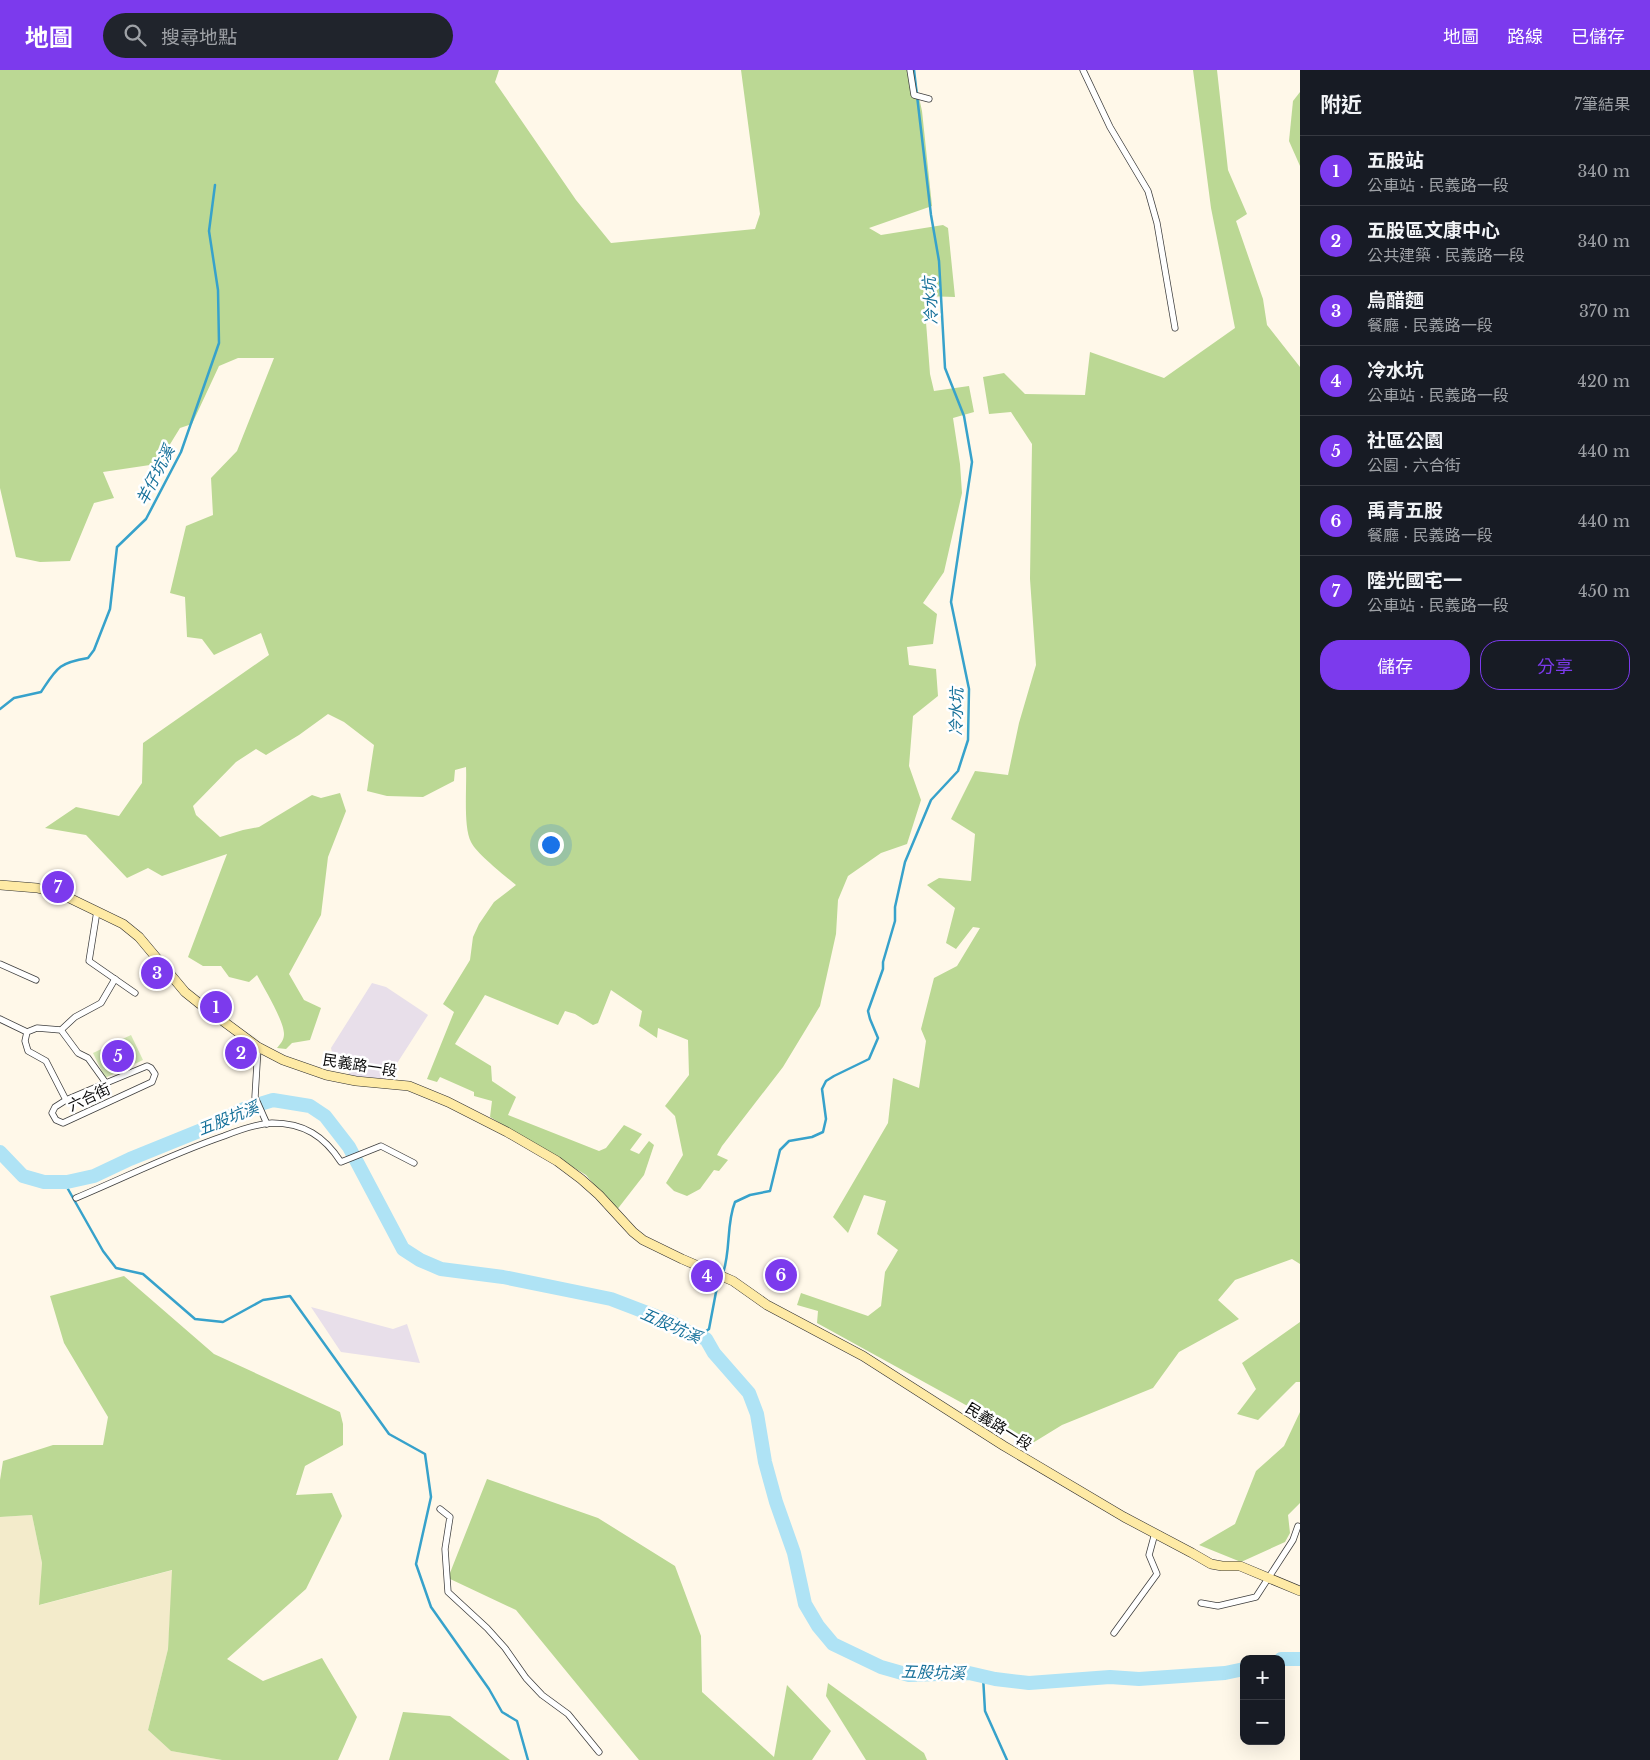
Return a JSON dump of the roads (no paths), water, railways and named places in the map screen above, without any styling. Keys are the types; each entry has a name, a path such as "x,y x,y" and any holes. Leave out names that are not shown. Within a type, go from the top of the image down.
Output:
{"main road":[{"name":"民義路一段","path":"0,885 37,888 61,894 123,924 139,937 186,992 200,1004 258,1047 283,1060 326,1075 356,1081 409,1086 448,1102 508,1132 557,1161 599,1195 633,1232 643,1240 682,1260 722,1276 767,1305 863,1356 1004,1446 1124,1517 1211,1564 1240,1566 1300,1591"}],"street":[{"path":"910,70 917,95 929,99"},
{"path":"1083,70 1110,127 1148,191 1157,224 1175,328"},
{"path":"97,911 89,961 135,993"},
{"path":"0,964 36,980"},
{"path":"0,1019 27,1032 37,1028 60,1030 75,1016 101,1003 115,979"},
{"name":"六合街","path":"60,1030 78,1053 88,1058 106,1083"},
{"name":"六合街","path":"27,1032 24,1041 28,1051 46,1061 66,1100"},
{"path":"258,1047 255,1096 266,1122"},
{"name":"六合街","path":"147,1066 152,1068 155,1074 152,1082 63,1123 56,1120 52,1113 55,1107 66,1100 147,1066"},
{"path":"76,1198 191,1147 266,1122 294,1126 310,1131 322,1138 341,1162 381,1146 414,1163"},
{"path":"440,1509 450,1517 444,1549 448,1592 487,1628 505,1648 526,1678 542,1695 568,1714 600,1752"},
{"path":"1201,1603 1218,1606 1256,1597 1292,1540 1298,1526"},
{"path":"1114,1633 1157,1574 1149,1555 1156,1533"}],"waterway":[{"name":"冷水坑","path":"723,1273 727,1255 730,1219 735,1202 750,1195 770,1191 780,1150 789,1141 812,1137 823,1132 826,1119 822,1089 826,1081 869,1059 878,1038 868,1011 883,969 883,962 895,921 895,907 905,862 931,800 958,771 968,740 969,689 951,602 972,462 964,416 945,368 939,261 931,215 914,70"},
{"name":"羊仔坑溪","path":"0,709 14,698 41,692 59,668 70,662 88,658 94,650 110,609 117,547 146,519 181,452 219,343 218,290 209,231 215,185"},
{"name":"五股坑溪","path":"0,1152 23,1176 44,1182 67,1182 94,1176 130,1159 209,1127 244,1109 273,1100 310,1106 325,1116 349,1147 403,1249 420,1260 441,1269 503,1277 611,1299 671,1322 690,1333 706,1339 714,1353 749,1393 757,1414 765,1462 776,1502 794,1553 805,1604 818,1626 833,1644 881,1667 909,1675 969,1673 995,1679 1029,1683 1110,1677 1139,1679 1225,1673 1240,1670"},
{"path":"64,1182 103,1251 116,1268 143,1274 195,1319 223,1322 263,1300 290,1296 389,1434 425,1454 431,1497 416,1564 431,1607 489,1689 502,1712 517,1721 528,1760"},
{"name":"冷水坑","path":"699,1336 709,1329 716,1292 721,1278"},
{"name":"五股坑溪","path":"1285,1659 1300,1659"},
{"path":"983,1676 985,1711 1007,1760"}],"place":[{"name":"陸光國宅一","path":"58,887"},
{"name":"烏醋麵","path":"157,973"},
{"name":"五股站","path":"216,1007"},
{"name":"五股區文康中心","path":"241,1053"},
{"name":"社區公園","path":"118,1056"},
{"name":"禹青五股","path":"781,1275"},
{"name":"冷水坑","path":"707,1276"}]}
